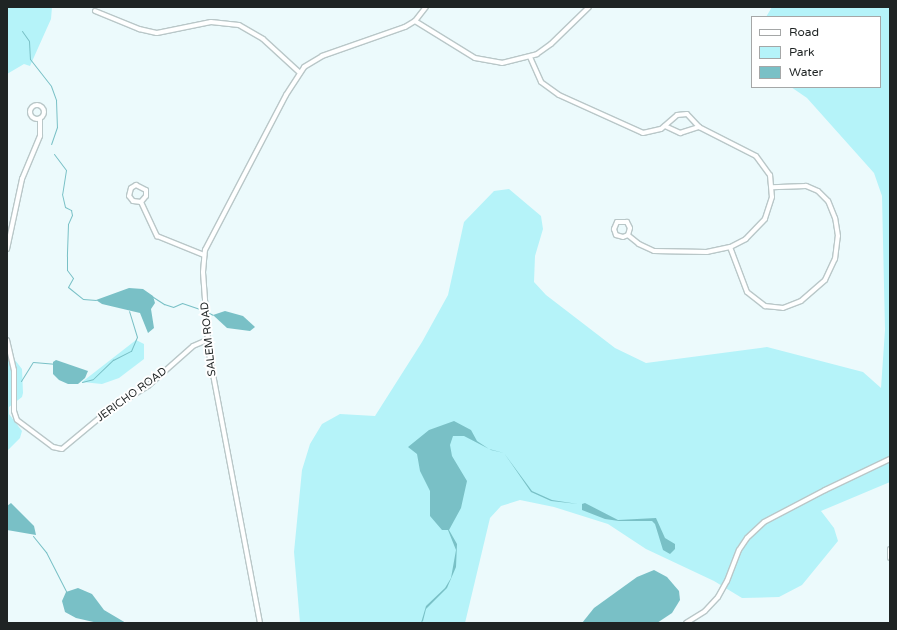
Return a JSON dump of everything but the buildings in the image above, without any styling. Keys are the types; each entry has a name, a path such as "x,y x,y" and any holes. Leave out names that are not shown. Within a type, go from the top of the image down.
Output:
{"street":[{"path":"426,7 415,21 466,54 483,61 502,63 530,57 551,44 589,7"},
{"path":"95,11 139,29 157,33 212,22 239,25 263,39 300,73"},
{"name":"SALEM ROAD","path":"260,623 207,340 204,255 208,243 286,95 300,73 322,56 388,34 415,21"},
{"path":"530,57 541,82 559,95 639,133 653,132 665,126 677,115 684,113 690,116 699,127 756,156 768,170 772,187 772,202 765,218 746,239 730,247 716,251 660,252 643,246 628,235"},
{"path":"7,249 22,179 40,136 40,119"},
{"path":"665,126 680,133 699,127"},
{"path":"133,186 142,186 146,190 146,196 141,202 133,201 130,196 133,186"},
{"path":"730,247 747,292 765,306 779,308 797,303 812,293 825,280 835,259 838,245 837,227 830,205 818,191 806,186 772,187"},
{"path":"141,202 157,236 204,255"},
{"path":"624,220 628,223 630,228 628,235 623,237 616,235 614,228 617,222 624,220"},
{"name":"JERICHO ROAD","path":"7,340 14,370 17,420 23,427 58,449 67,448 109,410 148,386 193,346 207,340"},
{"path":"686,623 705,611 718,598 727,582 739,550 759,527 824,490 890,459"},
{"path":"890,549 890,558"}],"green space":[{"path":"7,7 52,7 51,19 30,66 24,64 7,74"},
{"path":"772,7 890,7 890,482 821,511 834,528 838,541 802,585 779,597 742,598 714,581 646,549 608,524 554,507 520,500 501,506 490,518 465,623 300,623 294,552 302,470 310,444 322,424 340,414 375,416 422,342 448,295 464,222 494,191 509,189 541,216 543,229 535,256 534,282 546,295 615,348 646,363 767,347 863,372 881,388 885,330 882,196 874,173 807,98 792,88 881,88 881,16 767,16"},
{"path":"136,340 144,344 144,359 119,378 102,384 82,382"},
{"path":"11,355 22,369 23,393 22,397 9,407 9,414 22,431 20,438 7,451 7,356"}],"water":[{"path":"129,288 143,289 153,296 155,303 151,309 154,328 148,333 140,313 102,304 96,300"},
{"path":"225,311 243,316 255,327 250,331 227,328 213,315"},
{"path":"56,360 88,371 85,378 78,384 68,384 59,380 53,374 53,362"},
{"path":"454,421 471,430 477,441 489,449 464,436 453,436 450,445 452,456 467,481 461,508 449,530 457,544 456,567 447,588 426,609 423,621 421,623 426,606 445,588 451,578 456,550 448,530 442,530 430,516 430,491 420,471 417,454 408,447 429,430"},
{"path":"504,453 532,491 552,500 578,504 551,501 531,492"},
{"path":"11,503 34,526 36,535 7,530 7,506"},
{"path":"585,503 618,520 656,518 665,538 675,544 675,549 670,554 663,550 655,524 652,521 619,521 605,519 582,510 582,504"},
{"path":"654,570 667,577 679,591 680,600 672,613 657,623 582,623 594,608 637,577"},
{"path":"78,588 92,594 104,610 126,623 98,623 76,618 65,612 62,601 66,592"}],"waterway":[{"path":"22,31 29,41 30,59 51,86 56,100 57,127 51,144"},
{"path":"54,154 66,170 62,194 65,207 71,210 72,215 68,224 67,270 73,278 68,287 83,299 96,300"},
{"path":"150,295 164,304 173,307 182,303 202,310"},
{"path":"82,382 93,379 113,360 131,351 137,337 129,311"},
{"path":"209,313 213,315"},
{"path":"21,381 33,362 54,364"},
{"path":"33,536 46,552 67,593"}]}
